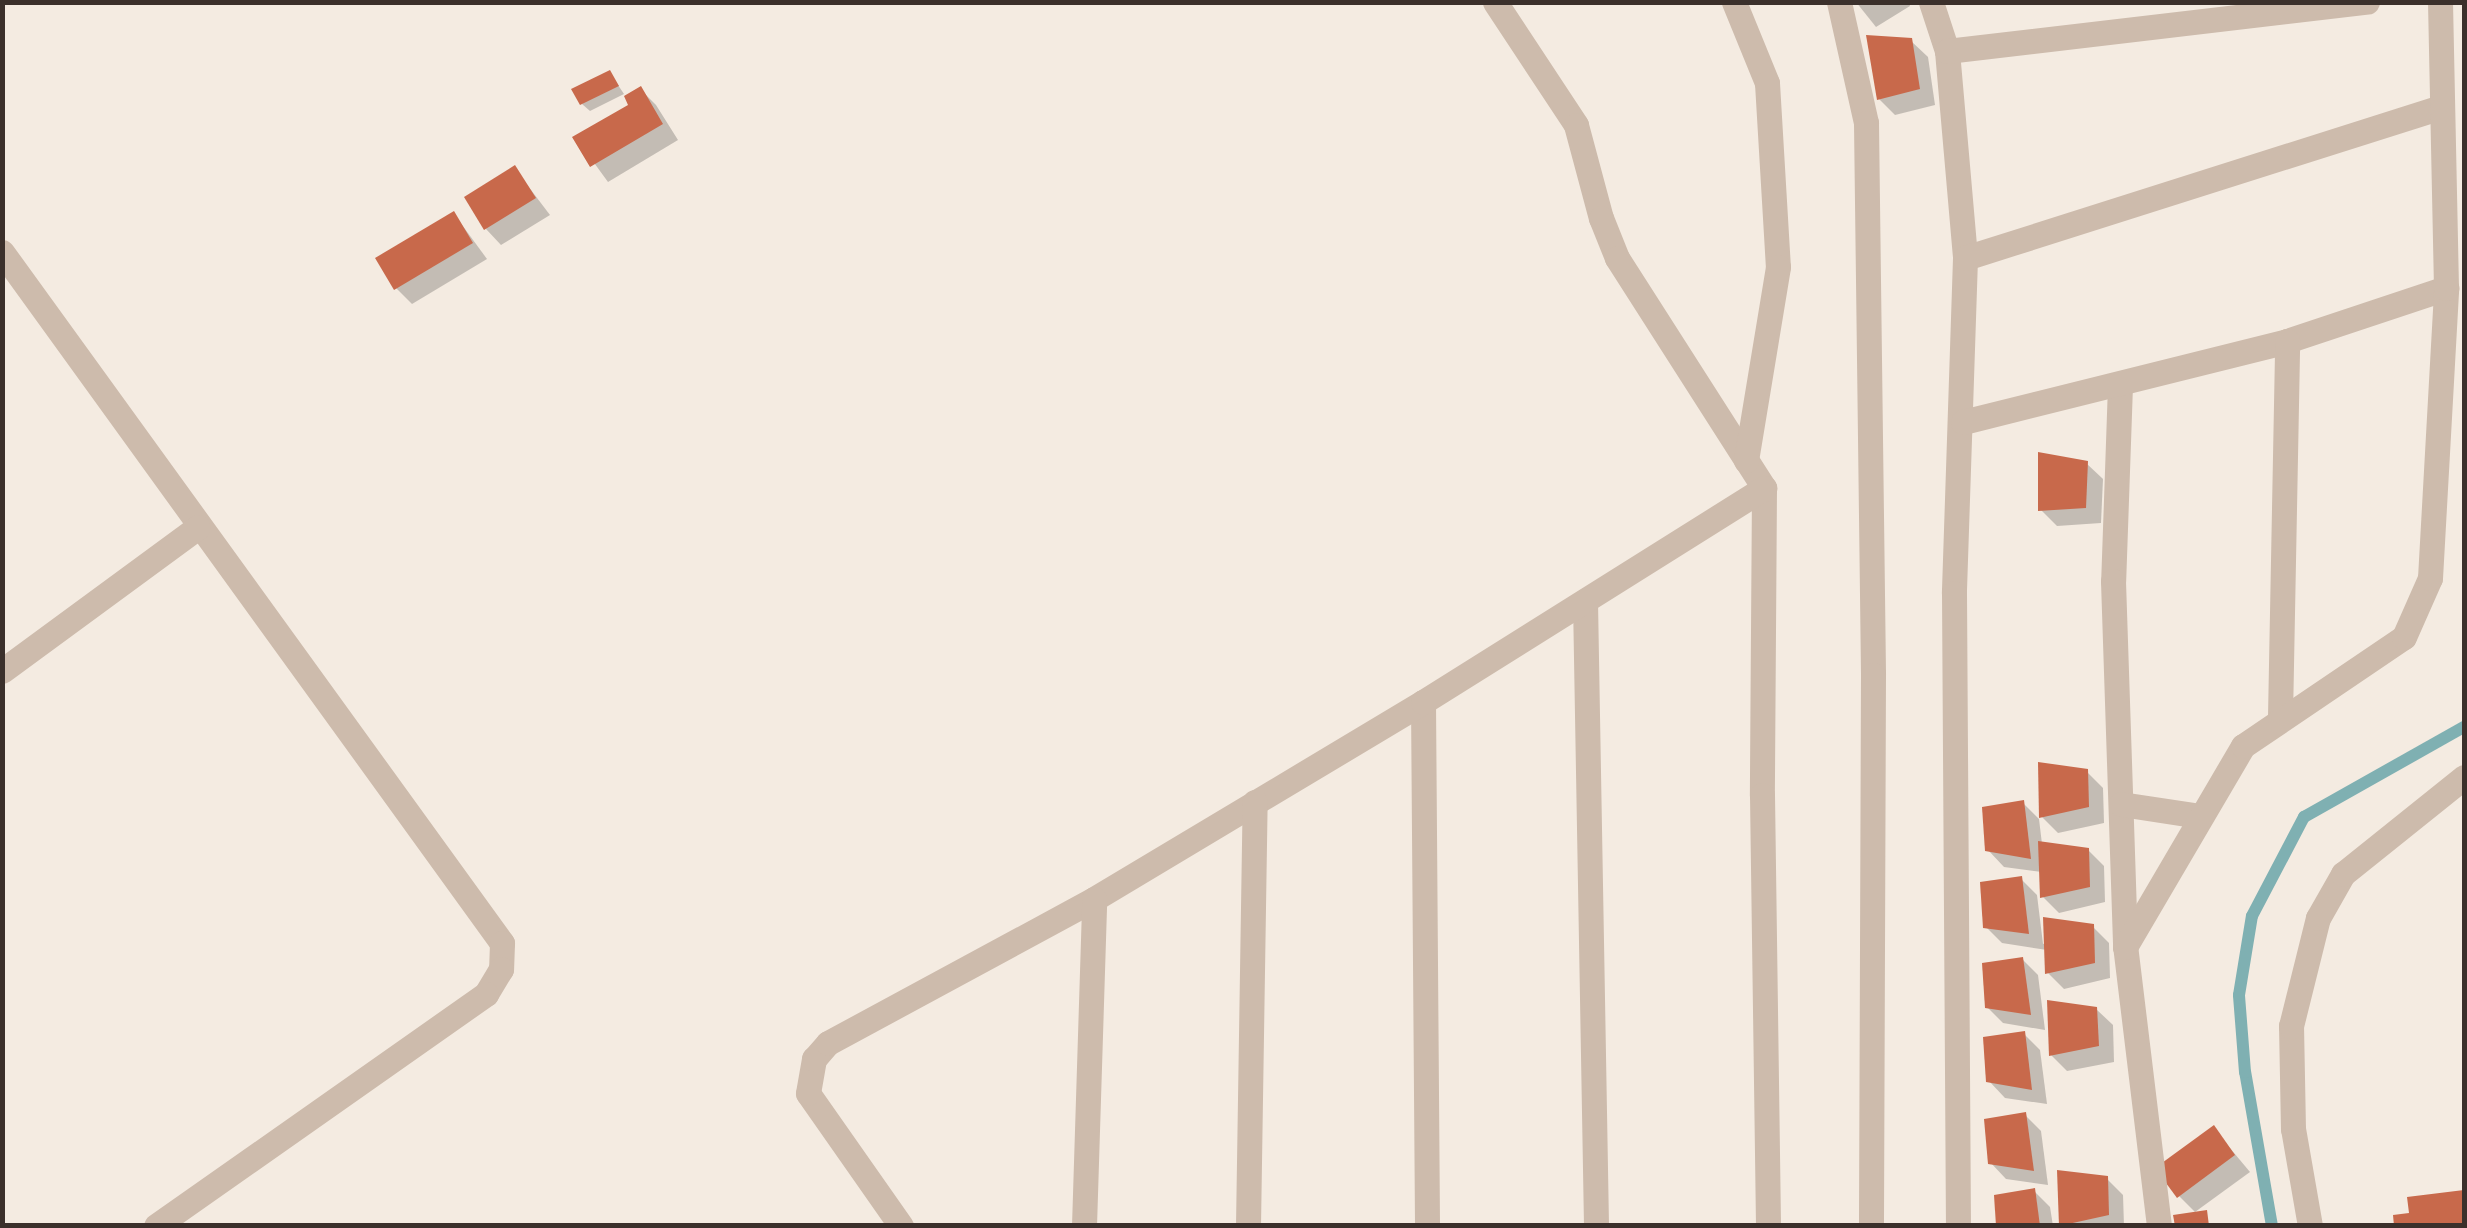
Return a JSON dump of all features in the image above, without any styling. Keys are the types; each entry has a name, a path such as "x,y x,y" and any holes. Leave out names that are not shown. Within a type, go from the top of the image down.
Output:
{"street":[{"path":"1496,2 1576,125 1601,218 1617,258 1764,488 1762,795 1768,1226"},
{"path":"1734,2 1767,83 1778,267 1746,460"},
{"path":"1839,2 1866,123 1873,675 1870,1226"},
{"path":"1931,2 1947,50 1965,258 1963,422 1954,593 1958,1226"},
{"path":"1947,50 2366,2"},
{"path":"2125,947 2199,816 2244,746 2280,717 2404,637 2416,617 2434,558 2446,288 2440,2"},
{"path":"1965,258 2440,108"},
{"path":"2,252 502,943 501,969 486,994 156,1226"},
{"path":"1963,422 2287,341 2446,288"},
{"path":"2280,717 2287,341"},
{"path":"2120,385 2113,581 2125,947 2159,1226"},
{"path":"901,1226 808,1093 807,1076 828,1042 1094,900 1423,702 1764,488"},
{"path":"2,671 198,527"},
{"path":"1585,601 1596,1226"},
{"path":"1423,702 1427,1226"},
{"path":"2310,1226 2293,1129 2291,1026 2318,918 2343,874 2464,778"},
{"path":"1248,1226 1254,802"},
{"path":"2120,804 2199,816"},
{"path":"1084,1226 1094,900"}],"building":[{"path":"1866,35 1912,38 1920,89 1877,100"},
{"path":"610,70 619,86 580,105 571,89"},
{"path":"641,86 663,124 590,167 572,137 628,105 624,96"},
{"path":"515,165 536,198 484,230 464,197"},
{"path":"454,211 473,243 394,290 375,258"},
{"path":"2038,452 2088,461 2086,508 2038,511"},
{"path":"2038,762 2088,769 2089,807 2039,818"},
{"path":"2024,800 2031,859 1985,851 1982,807"},
{"path":"2038,841 2089,848 2090,887 2040,898"},
{"path":"2022,876 2029,934 1983,928 1980,882"},
{"path":"2043,917 2094,924 2095,963 2045,974"},
{"path":"2023,957 2031,1015 1985,1008 1982,963"},
{"path":"2047,1000 2097,1007 2099,1046 2049,1056"},
{"path":"2025,1031 2032,1090 1986,1082 1983,1037"},
{"path":"2026,1112 2034,1171 1988,1164 1984,1119"},
{"path":"2214,1125 2235,1155 2177,1198 2155,1168"},
{"path":"2057,1170 2108,1176 2109,1215 2059,1226"},
{"path":"2035,1188 2040,1226 1996,1226 1994,1195"},
{"path":"2464,1190 2464,1226 2394,1226 2393,1215 2409,1213 2407,1197"},
{"path":"2207,1210 2209,1226 2175,1226 2173,1215"}],"waterway":[{"path":"2272,1226 2245,1072 2239,995 2252,916 2304,817 2464,727"}]}
